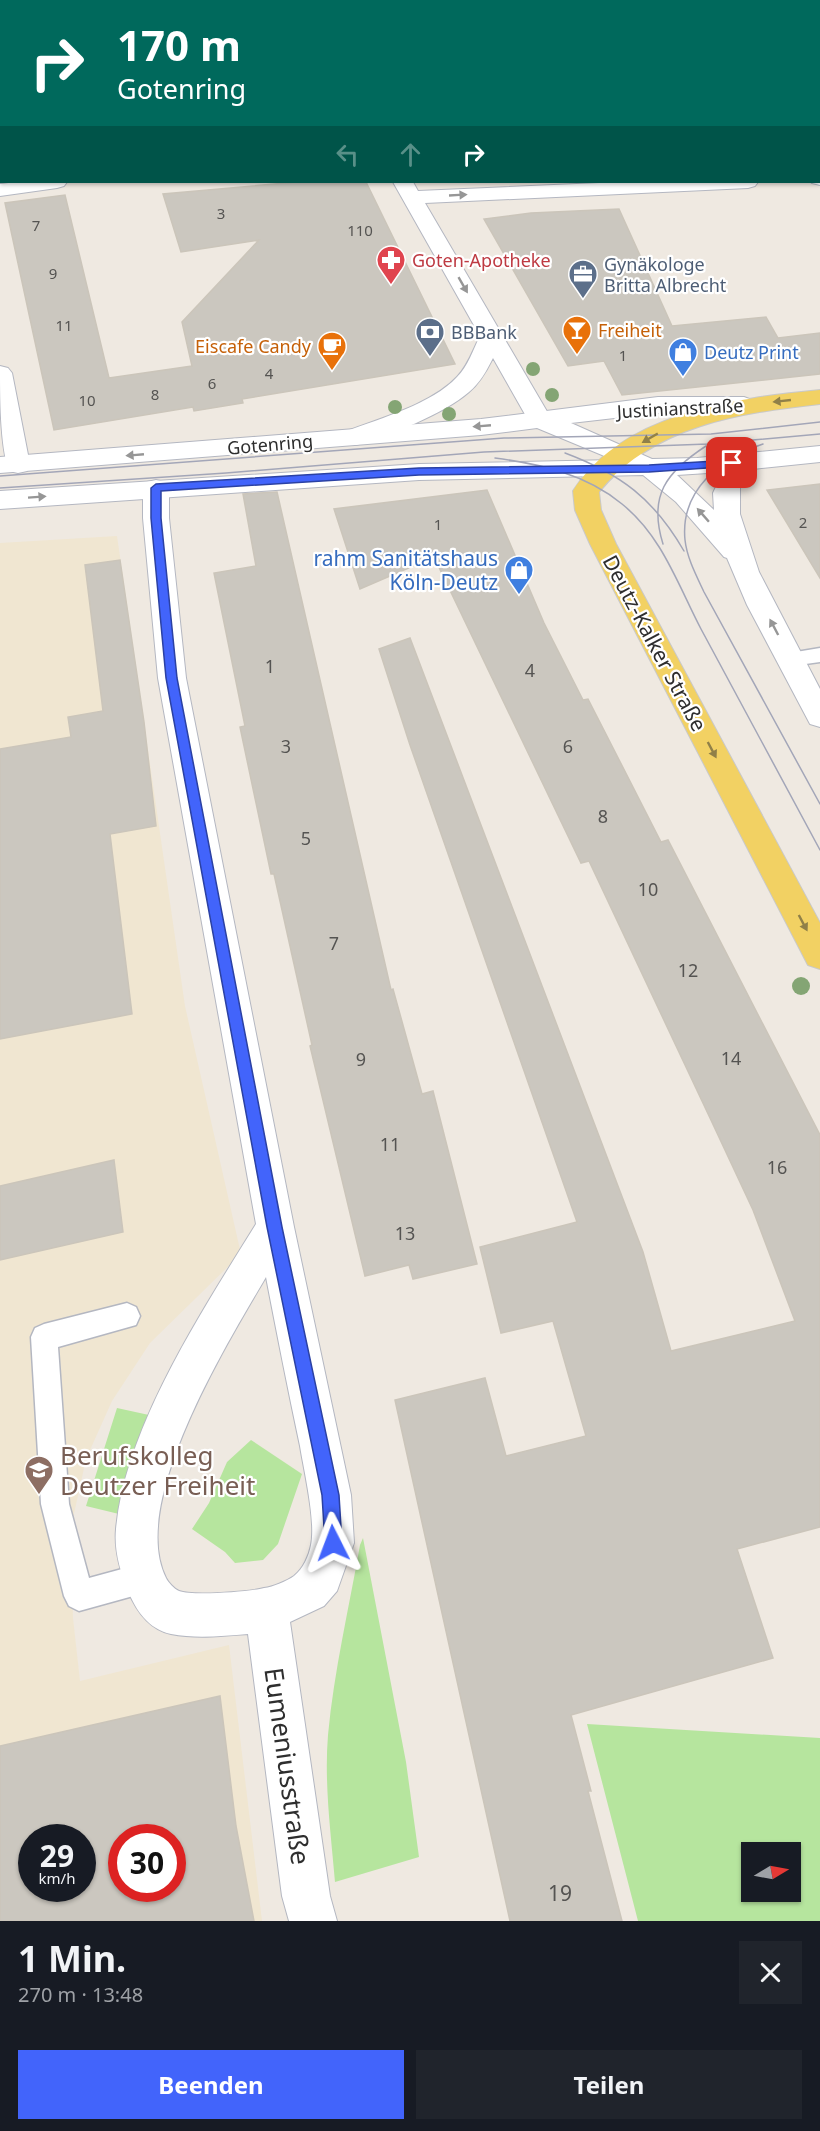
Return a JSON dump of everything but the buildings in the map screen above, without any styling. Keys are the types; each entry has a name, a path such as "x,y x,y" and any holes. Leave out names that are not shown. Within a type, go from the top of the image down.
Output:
{"main road":[{"name":"Justinianstraße","path":"744,405 820,397"},
{"name":"Deutz-Kalker Straße","path":"744,405 713,411 674,424 614,462 586,491 588,510 603,544 820,955"}],"street":[{"path":"0,190 50,183"},
{"path":"699,183 408,189 540,420 614,462 649,468 745,462 820,454"},
{"path":"356,437 436,402 461,386 477,367 492,336"},
{"path":"0,373 9,465"},
{"name":"Justinianstraße","path":"540,420 658,405 744,405"},
{"name":"Gotenring","path":"9,465 540,420"},
{"name":"Gotenring","path":"0,500 419,472 536,471 614,462"},
{"path":"740,560 726,495 729,482 745,462"},
{"path":"649,468 690,500 740,560 820,716"},
{"path":"156,488 156,518 172,678 274,1227 330,1495 333,1543 322,1576 309,1591 267,1610 216,1616 170,1612 152,1596 140,1567 137,1531 142,1494 164,1428 204,1346 274,1227"},
{"name":"Eumeniusstraße","path":"267,1610 306,1896 313,1921"}],"lane":[{"path":"790,659 820,655"},
{"path":"127,1316 44,1337 55,1504 79,1596 144,1578"}],"shaded area":[{"name":"Berufskolleg Deutzer Freiheit","path":"117,536 185,1006 241,1254 150,1343 112,1401 86,1459 70,1532 73,1618 80,1681 229,1645 262,1921 0,1921 0,543"}],"green space":[{"path":"117,1408 149,1415 119,1514 86,1506"},
{"path":"251,1440 302,1474 278,1544 263,1560 235,1563 225,1552 192,1529 209,1503 227,1462"},
{"path":"363,1538 406,1762 419,1857 335,1882 327,1790 328,1735 338,1663"},
{"path":"587,1724 820,1738 820,1921 638,1921"}],"tram line":[{"path":"0,476 504,438 711,434 820,422"},
{"path":"0,488 226,473 484,452 708,444 820,434"},
{"path":"763,444 747,450 719,467 696,491 685,522 686,547 704,592 820,804"},
{"path":"658,514 659,499 671,476 706,446"},
{"path":"565,453 619,480 634,490 658,514"},
{"path":"495,458 545,467 593,485 622,504 648,531 668,562 701,629 820,850"},
{"path":"658,514 684,551"},
{"path":"658,514 663,544"}],"place":[{"name":"Goten-Apotheke","path":"391,286"},
{"name":"Gynäkologe Britta Albrecht","path":"583,300"},
{"name":"Freiheit","path":"577,356"},
{"name":"BBBank","path":"430,358"},
{"name":"Eiscafe Candy","path":"332,372"},
{"name":"Deutz Print","path":"683,378"},
{"name":"rahm Sanitätshaus Köln-Deutz","path":"519,596"},
{"name":"Berufskolleg Deutzer Freiheit","path":"39,1496"}],"route":[{"path":"333,1543 330,1495 274,1227 172,678 156,518 156,488 419,472 649,468 732,463"}]}
